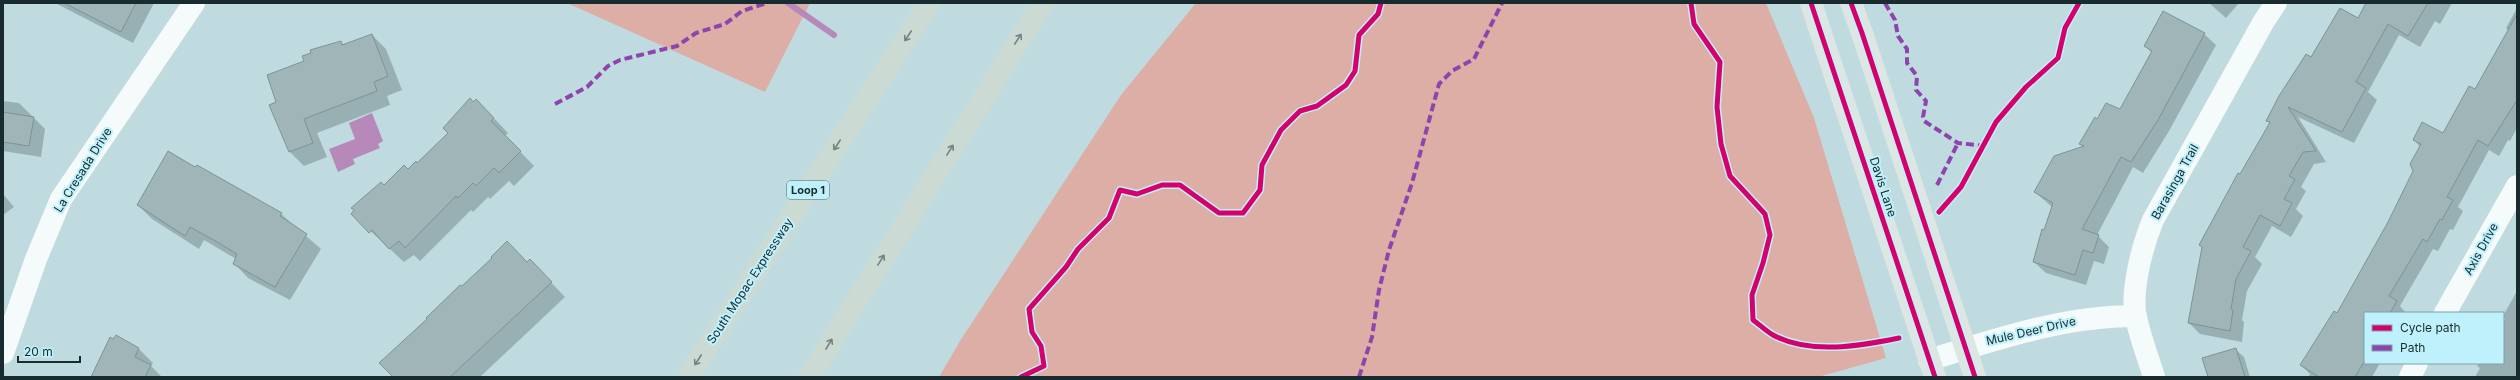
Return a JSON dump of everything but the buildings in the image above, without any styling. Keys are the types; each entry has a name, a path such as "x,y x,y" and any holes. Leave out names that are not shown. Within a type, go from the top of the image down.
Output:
{"highway":[{"name":"South Mopac Expressway","path":"688,377 929,3"},
{"path":"809,377 1043,3"}],"main road":[{"name":"Davis Lane","path":"1811,3 1932,368"},
{"path":"1851,3 1975,377"}],"street":[{"name":"La Cresada Drive","path":"3,353 36,259 61,199 194,3"},
{"name":"Barasinga Trail","path":"2154,377 2135,316 2140,262 2145,239 2153,220 2264,21 2276,3"},
{"name":"Axis Drive","path":"2446,312 2517,186"},
{"name":"Mule Deer Drive","path":"1932,368 1966,349 1994,338 2053,324 2106,316 2135,316"},
{"path":"2410,377 2416,364"}],"shaded area":[{"path":"567,3 810,3 765,92"},
{"path":"1196,3 1766,3 1814,118 1886,358 1818,377 939,377 960,341 1121,95"},
{"path":"372,113 383,141 378,144 380,148 353,159 355,164 338,172 329,149 355,139 349,123"}],"waterway":[{"path":"788,3 834,35"}],"marked path":[{"path":"555,104 587,87 608,66 620,60 677,46 696,33 725,24 742,11 767,3"},
{"path":"1359,377 1372,337 1379,290 1389,250 1412,183 1439,84 1452,71 1474,59 1502,3"},
{"path":"1885,3 1895,20 1898,36 1907,49 1907,63 1917,76 1916,90 1926,101 1923,117 1924,121 1958,143 1985,146"},
{"path":"1937,185 1958,143"}],"cycle path":[{"path":"1021,377 1044,366 1041,346 1032,332 1029,309 1066,267 1078,249 1109,218 1120,190 1137,194 1162,185 1180,185 1219,213 1243,213 1260,190 1262,165 1281,130 1300,111 1317,106 1346,85 1355,71 1359,35 1378,14 1381,3"},
{"path":"1691,3 1694,24 1720,62 1717,107 1721,144 1730,176 1765,214 1770,235 1763,263 1752,295 1753,320 1768,332 1787,341 1819,347 1852,346 1899,338"},
{"path":"1811,3 1935,377"},
{"path":"1851,3 1975,377"},
{"path":"1939,212 1961,187 1996,122 2026,87 2058,58 2065,28 2079,3"}]}
